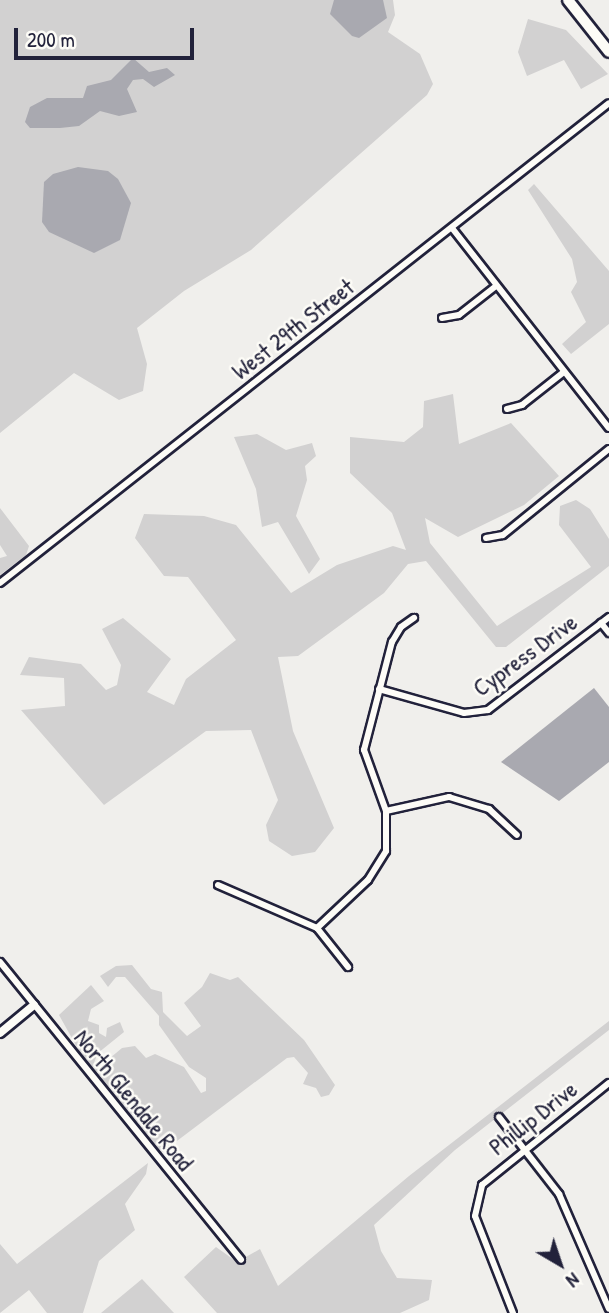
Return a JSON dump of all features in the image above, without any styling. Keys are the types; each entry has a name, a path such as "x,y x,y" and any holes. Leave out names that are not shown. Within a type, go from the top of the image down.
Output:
{"main road":[{"path":"568,0 609,52"}],"street":[{"name":"West 29th Street","path":"0,583 609,103"},
{"path":"452,228 609,428"},
{"path":"442,318 459,315 496,286"},
{"path":"507,409 522,405 564,372"},
{"path":"486,538 503,535 609,449"},
{"name":"Cypress Drive","path":"379,689 464,713 488,710 609,617"},
{"path":"317,928 379,865 388,841 386,811 364,750 392,642 401,627 414,618"},
{"path":"601,623 609,633"},
{"path":"386,811 449,797 489,809 517,835"},
{"path":"218,885 317,928 348,967"},
{"name":"North Glendale Road","path":"0,962 241,1260"},
{"path":"0,1033 34,1005"},
{"name":"Phillip Drive","path":"513,1313 475,1216 482,1185 524,1149 608,1086"},
{"path":"499,1116 559,1194 609,1309"}],"shaded area":[{"path":"0,0 393,0 395,15 388,32 420,54 433,84 427,95 251,250 184,291 137,328 147,364 143,391 119,400 74,373 0,433"},
{"path":"334,0 383,0 387,18 359,38 352,36 330,14"},
{"path":"528,19 566,30 608,74 581,89 564,60 527,76 518,52"},
{"path":"133,58 149,72 167,68 175,75 154,87 143,79 133,80 127,89 137,112 119,116 100,111 79,126 60,128 30,128 25,122 30,107 47,98 83,98 87,86 111,80"},
{"path":"78,167 108,171 118,179 131,203 120,240 94,253 49,232 42,222 44,182 53,174"},
{"path":"534,184 609,271 609,324 571,354 562,344 586,322 571,292 577,282 572,259 528,190"},
{"path":"453,394 459,444 511,423 559,476 524,505 458,537 425,518 430,543 497,626 591,567 559,525 560,506 576,500 590,509 609,539 609,566 506,647 496,647 426,561 408,564 384,593 298,656 278,657 293,731 334,828 315,852 292,856 269,841 266,825 278,800 251,730 206,731 104,805 21,710 65,706 64,678 20,675 29,657 81,664 106,690 117,685 121,665 102,629 123,618 171,659 147,692 174,705 186,679 236,640 188,577 164,576 135,538 144,514 204,516 236,525 291,593 337,565 393,546 406,550 392,513 350,473 350,437 404,442 423,427 424,401"},
{"path":"257,434 286,450 312,443 316,456 305,466 307,480 296,516 320,559 309,574 278,522 262,527 256,489 234,437"},
{"path":"0,508 29,546 26,555 0,575 0,558 7,556 0,545"},
{"path":"594,688 609,707 609,762 559,801 501,762"},
{"path":"132,965 151,989 162,992 163,1012 187,1036 201,1026 184,1003 202,987 210,973 230,980 238,977 304,1040 335,1085 329,1095 321,1097 316,1088 303,1084 308,1073 294,1057 287,1058 161,1153 88,1067 59,1015 91,985 104,1001 91,1009 88,1021 99,1025 99,1033 106,1037 107,1028 120,1022 124,1032 98,1053 93,1065 98,1068 122,1048 135,1046 146,1058 155,1054 184,1067 201,1093 206,1091 206,1078 189,1067 159,1025 159,1016 125,977 116,977 108,987 100,976 116,966"},
{"path":"609,1021 609,1030 455,1150 374,1225 381,1251 397,1278 432,1280 429,1300 400,1313 217,1313 184,1277 216,1247 237,1262 260,1249 278,1286 409,1176"},
{"path":"148,1163 146,1174 125,1204 135,1230 99,1261 83,1313 47,1313 29,1290 0,1313 0,1244 17,1264"},
{"path":"142,1279 174,1313 101,1313"}]}
